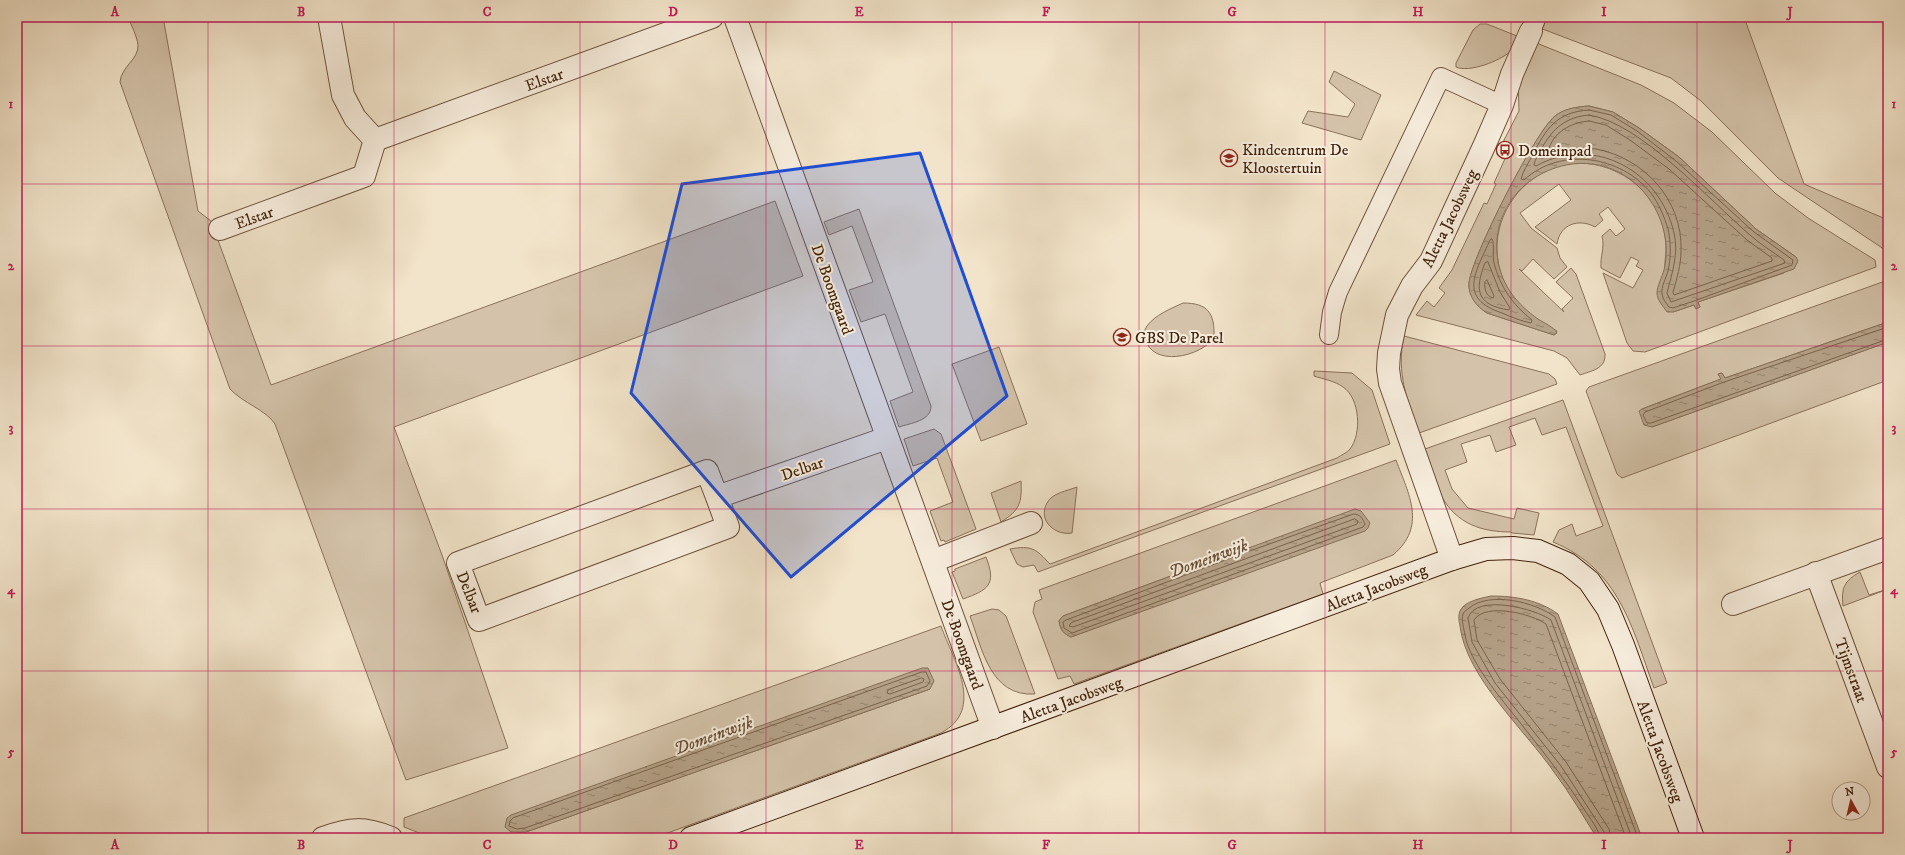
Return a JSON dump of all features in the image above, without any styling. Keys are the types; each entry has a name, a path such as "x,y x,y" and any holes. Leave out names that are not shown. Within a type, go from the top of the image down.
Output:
{"street":[{"path":"329,17 343,95 355,118 375,140"},
{"name":"Elstar","path":"220,230 364,176 375,140 712,17"},
{"name":"De Boomgaard","path":"735,17 933,561 992,728"},
{"name":"Aletta Jacobsweg","path":"1452,559 1390,383 1388,369 1389,353 1398,315 1412,286 1431,261 1502,105 1512,74 1534,24"},
{"name":"Delbar","path":"717,497 887,438"},
{"name":"Delbar","path":"707,471 717,497 728,527 479,620 458,563 707,471"},
{"path":"933,561 1031,523"},
{"name":"Aletta Jacobsweg","path":"691,838 1452,559 1486,549 1513,548 1538,551 1568,564 1589,581 1608,609 1623,645 1693,838"},
{"path":"1733,604 1888,548"},
{"name":"Tijmstraat","path":"1816,573 1888,767"},
{"path":"323,838 344,830 372,830 391,838"}],"lane":[{"path":"1329,335 1332,312 1338,292 1441,77 1502,105"}],"highlighted area":[{"path":"920,153 1007,396 791,577 631,393 682,184"}],"shaded area":[{"path":"128,17 163,17 198,211 211,221 271,385 775,201 803,276 394,427 442,555 508,748 406,780 275,424 266,415 230,389 120,82 123,72 138,50 136,38"},
{"path":"1545,17 1744,17 1804,184 1888,220 1888,252 1778,178 1701,101 1671,78 1540,28"},
{"path":"1480,24 1487,24 1517,36 1512,50 1500,59 1484,65 1469,68 1456,67 1456,63 1473,30"},
{"path":"1534,42 1641,85 1674,103 1712,132 1775,193 1808,218 1875,260 1876,267 1645,352 1633,351 1627,343 1603,273 1633,288 1643,270 1636,266 1639,261 1631,257 1620,278 1601,268 1603,244 1602,236 1610,229 1616,236 1625,229 1608,207 1599,214 1603,220 1595,227 1589,224 1577,223 1566,227 1559,237 1557,244 1535,227 1571,200 1559,184 1520,213 1531,228 1557,248 1560,258 1567,267 1554,279 1533,259 1522,271 1519,269 1564,312 1562,309 1573,298 1556,282 1571,268 1576,274 1605,354 1603,363 1597,369 1580,375 1567,358 1554,351 1416,315 1427,301 1434,307 1445,293 1439,288 1452,270 1484,203 1487,204 1496,184 1494,183 1508,152 1502,149 1502,144 1519,111 1518,77","holes":["1589,106 1613,112 1639,128 1679,157 1756,229 1796,257 1784,273 1698,302 1700,307 1694,305 1673,312 1666,276 1666,245 1664,229 1661,218 1645,192 1635,183 1617,172 1586,163 1558,166 1533,179 1514,198 1501,222 1497,250 1503,278 1520,305 1533,316 1557,331 1554,335 1487,313 1477,304 1472,296 1469,283 1481,248 1492,223 1534,145 1555,116 1562,112"]},
{"path":"1334,71 1381,95 1361,140 1302,123 1308,111 1348,117 1355,104 1329,82"},
{"path":"859,209 931,406 928,415 920,421 899,427 890,401 913,392 885,314 861,322 849,290 873,282 852,226 829,235 824,222"},
{"path":"1888,280 1888,322 1725,378 1722,373 1718,374 1721,379 1642,409 1652,427 1888,342 1888,380 1622,478 1617,474 1586,391 1589,387"},
{"path":"1183,303 1199,305 1208,311 1213,322 1214,338 1207,345 1188,354 1166,356 1157,353 1149,347 1145,338 1144,332 1146,328 1158,315"},
{"path":"1404,336 1549,374 1555,379 1557,384 1419,433 1407,397 1402,374 1401,362"},
{"path":"999,347 1027,424 981,441 952,364"},
{"path":"1314,371 1352,373 1372,390 1390,444 1038,572 1034,565 1023,567 1017,564 1010,549 1033,549 1050,564 1337,458 1346,453 1354,442 1358,426 1356,407 1353,399 1349,392 1340,385 1314,376"},
{"path":"1563,400 1667,683 1654,688 1630,622 1620,602 1608,584 1594,568 1575,554 1553,542 1559,530 1572,524 1576,536 1603,526 1566,427 1542,435 1535,418 1509,427 1516,445 1496,452 1490,435 1461,444 1467,462 1445,470 1452,489 1468,508 1514,519 1517,508 1539,513 1534,535 1500,532 1480,528 1471,525 1455,514 1442,497 1425,449"},
{"path":"934,429 941,434 976,529 945,542 944,540 941,541 930,511 953,502 937,458 913,466 904,439"},
{"path":"1396,460 1410,498 1412,521 1410,533 1403,544 1393,555 1320,583 1323,594 1074,684 1070,676 1058,679 1033,612 1035,602 1042,599 1039,590","holes":["1368,528 1071,637 1064,633 1061,627 1059,621 1063,616 1241,550 1244,545 1245,549"]},
{"path":"1021,481 1021,495 1016,510 1001,522 991,493"},
{"path":"1077,487 1072,533 1054,530 1046,521 1044,516 1047,503 1052,497"},
{"path":"986,557 991,574 988,585 979,593 963,599 952,572 955,571 955,569"},
{"path":"1860,572 1869,595 1888,589 1843,606 1843,590 1847,582"},
{"path":"992,609 999,610 1006,616 1035,694 1020,693 1008,688 998,679 990,668 984,656 970,616"},
{"path":"941,626 958,668 962,683 964,698 962,711 954,723 941,733 654,838 432,838 404,827 404,818","holes":["930,689 526,832 517,833"]}],"water":[{"path":"1589,106 1613,112 1639,128 1679,157 1756,229 1796,257 1798,261 1794,269 1698,302 1700,307 1696,309 1694,305 1673,312 1667,312 1657,296 1657,290 1666,259 1665,237 1659,216 1648,197 1641,189 1618,172 1593,164 1567,165 1543,173 1522,188 1507,208 1498,233 1498,261 1507,287 1524,308 1557,333 1554,335 1487,313 1483,310 1476,304 1471,296 1469,283 1472,269 1480,249 1505,196 1533,145 1555,116 1576,107"},
{"path":"1888,322 1888,342 1652,427 1644,425 1639,411 1721,379 1718,374 1722,373 1725,378"},
{"path":"1355,509 1361,511 1370,523 1365,531 1071,637 1064,633 1061,627 1059,621 1063,616 1241,550 1240,547 1244,545 1246,549"},
{"path":"1491,596 1518,598 1535,602 1558,614 1642,838 1597,838 1560,780 1485,684 1473,664 1465,645 1459,617 1462,608 1469,602"},
{"path":"922,668 928,668 934,681 930,689 526,832 511,832 505,827 507,818 511,815"}],"place":[{"name":"Domeinpad","path":"1505,150"},
{"name":"Kindcentrum De Kloostertuin","path":"1229,158"},
{"name":"GBS De Parel","path":"1122,337"}],"water label":[{"name":"Domeinwijk","path":"1208,558"},
{"name":"Domeinwijk","path":"713,735"}]}
